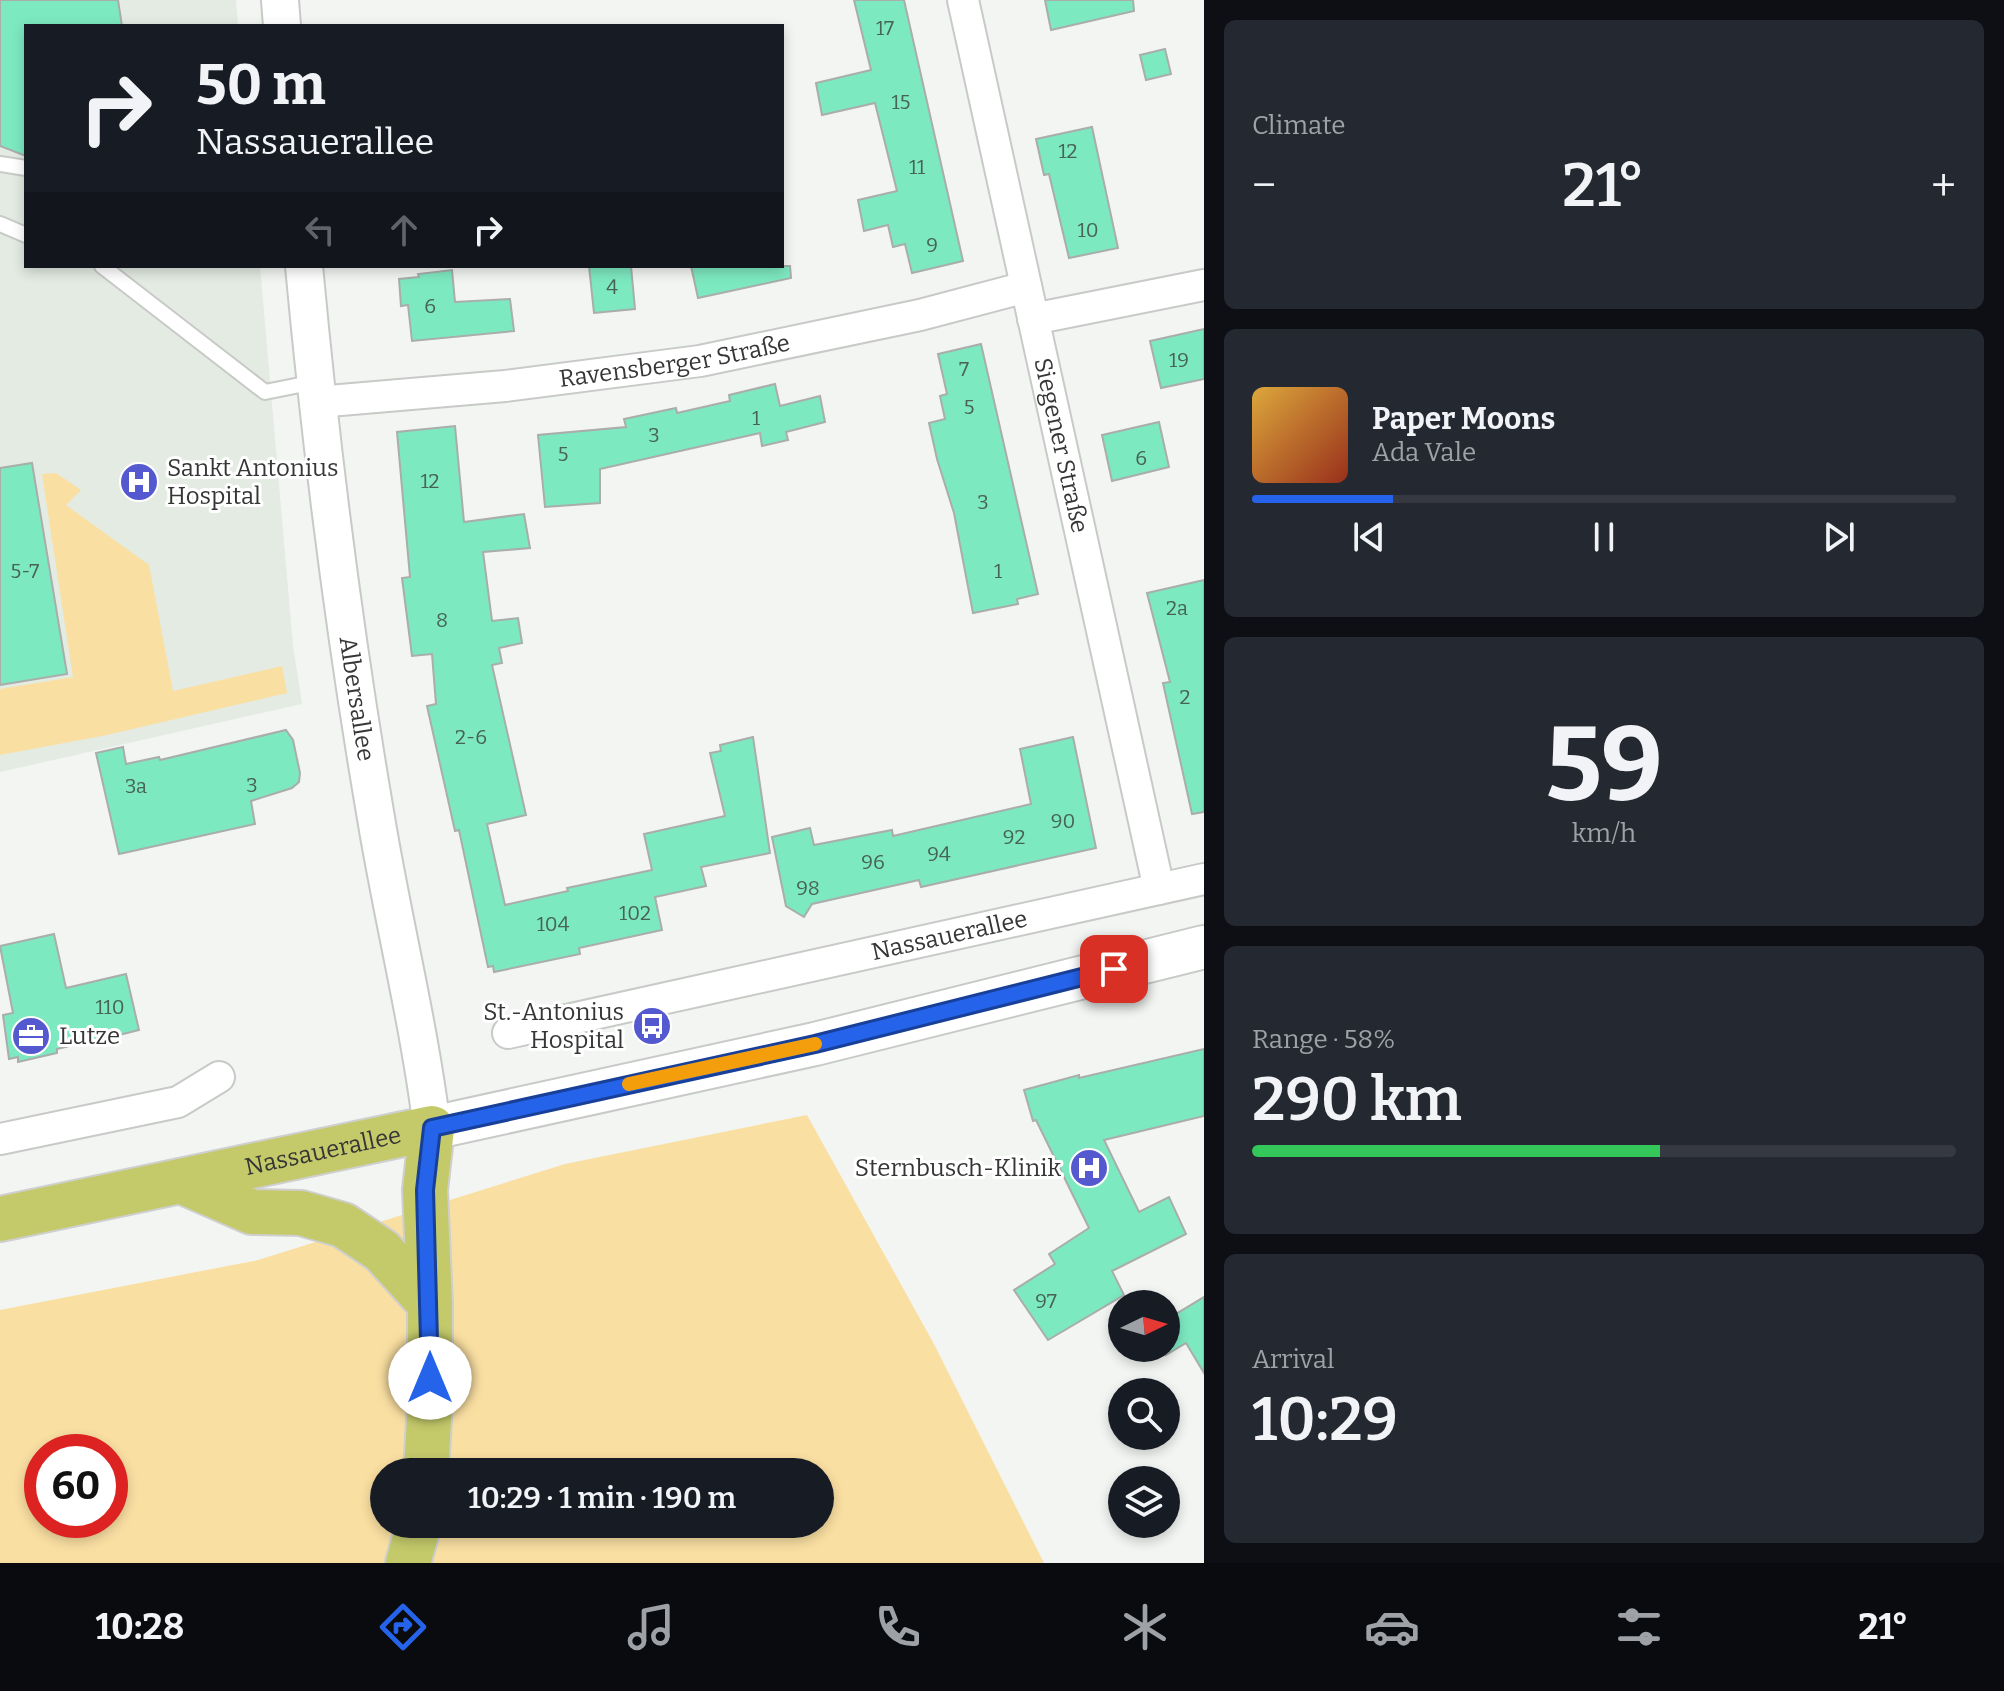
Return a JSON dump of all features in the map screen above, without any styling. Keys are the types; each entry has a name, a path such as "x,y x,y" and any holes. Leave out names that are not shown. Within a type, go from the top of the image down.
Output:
{"main road":[{"name":"Nassauerallee","path":"0,1219 815,1044 1204,947"},
{"path":"427,1458 430,1304 425,1190 432,1128"},
{"path":"181,1181 252,1212 301,1213 343,1225 382,1251 430,1304"},
{"path":"408,1563 415,1538"}],"street":[{"path":"280,0 282,24"},
{"name":"Siegener Straße","path":"963,0 1159,889"},
{"name":"Albersallee","path":"304,268 316,392 358,713 388,889 425,1075 432,1128"},
{"path":"1033,319 1204,285"},
{"name":"Ravensberger Straße","path":"316,392 505,386 700,361 920,315 1026,287"},
{"name":"Nassauerallee","path":"508,1033 1204,879"},
{"path":"0,1139 178,1102 219,1077"}],"lane":[{"path":"0,164 24,168"},
{"path":"0,224 24,234"},
{"path":"105,268 265,392 316,392"}],"shaded area":[{"name":"Sankt Antonius Hospital","path":"0,0 236,0 238,24 24,24 24,268 260,268 293,646 302,704 0,772"},
{"path":"56,473 81,490 66,505 149,565 173,691 282,666 287,693 107,735 0,755 0,689 73,677 42,474"},
{"path":"807,1115 934,1344 1044,1563 0,1563 0,1310 258,1260 565,1164"}],"building":[{"path":"0,0 118,0 122,24 24,24 24,155 0,146"},
{"path":"854,0 904,0 963,261 912,273 905,244 893,247 888,225 864,231 858,200 897,191 875,103 822,115 816,83 871,70"},
{"path":"1045,0 1133,0 1134,11 1051,30"},
{"path":"1165,49 1171,74 1146,80 1140,55"},
{"path":"1092,127 1118,248 1069,258 1049,174 1044,175 1036,139"},
{"path":"790,266 791,278 698,298 691,268"},
{"path":"589,268 631,268 635,309 594,313"},
{"path":"452,270 455,302 510,299 514,331 412,341 408,305 401,306 399,279"},
{"path":"1204,329 1204,379 1161,388 1150,341"},
{"path":"981,344 1038,594 1017,599 1018,604 973,613 954,513 929,423 945,419 940,396 947,394 938,354"},
{"path":"775,384 780,406 820,396 825,422 786,432 788,440 762,446 760,433 600,469 600,503 545,507 538,435 626,427 624,419 676,408 677,413 730,401 729,395"},
{"path":"1159,422 1169,467 1112,481 1102,435"},
{"path":"455,426 464,522 524,514 530,548 483,552 492,621 518,618 522,643 499,648 502,663 492,665 526,815 487,824 505,905 652,870 644,834 725,816 710,753 721,751 720,745 753,737 770,853 701,867 706,886 655,897 662,930 579,948 580,954 494,972 493,966 488,967 459,830 455,831 427,706 436,704 432,654 412,656 402,578 410,577 397,432"},
{"path":"32,463 67,674 0,685 0,468"},
{"path":"1204,580 1204,812 1192,814 1163,683 1170,682 1147,593"},
{"path":"286,730 293,740 299,782 292,788 251,801 255,824 119,854 96,753 123,747 126,764 159,757 160,760"},
{"path":"1073,737 1096,848 921,887 919,880 812,904 804,917 786,906 772,837 810,828 814,845 892,830 893,836 1031,804 1020,749"},
{"path":"54,934 66,988 126,974 139,1030 115,1036 116,1042 100,1045 86,1042 18,1062 18,1057 9,1059 3,1015 13,1013 0,946"},
{"name":"Sternbusch-Klinik","path":"1204,1049 1204,1116 1104,1140 1139,1212 1169,1197 1186,1234 1112,1271 1122,1290 1108,1290 1108,1304 1048,1340 1014,1290 1055,1264 1049,1254 1089,1228 1036,1120 1033,1121 1024,1090 1079,1075 1079,1078"},
{"path":"1204,1297 1204,1373 1186,1343 1180,1347 1180,1312"}],"slow traffic":[{"path":"629,1084 815,1044"}],"place":[{"name":"Sankt Antonius Hospital","path":"139,482"},
{"name":"St.-Antonius Hospital","path":"652,1026"},
{"name":"Lutze","path":"31,1036"},
{"name":"Sternbusch-Klinik","path":"1089,1168"}],"route":[{"path":"430,1378 425,1190 432,1128 815,1044 1114,969"}]}
